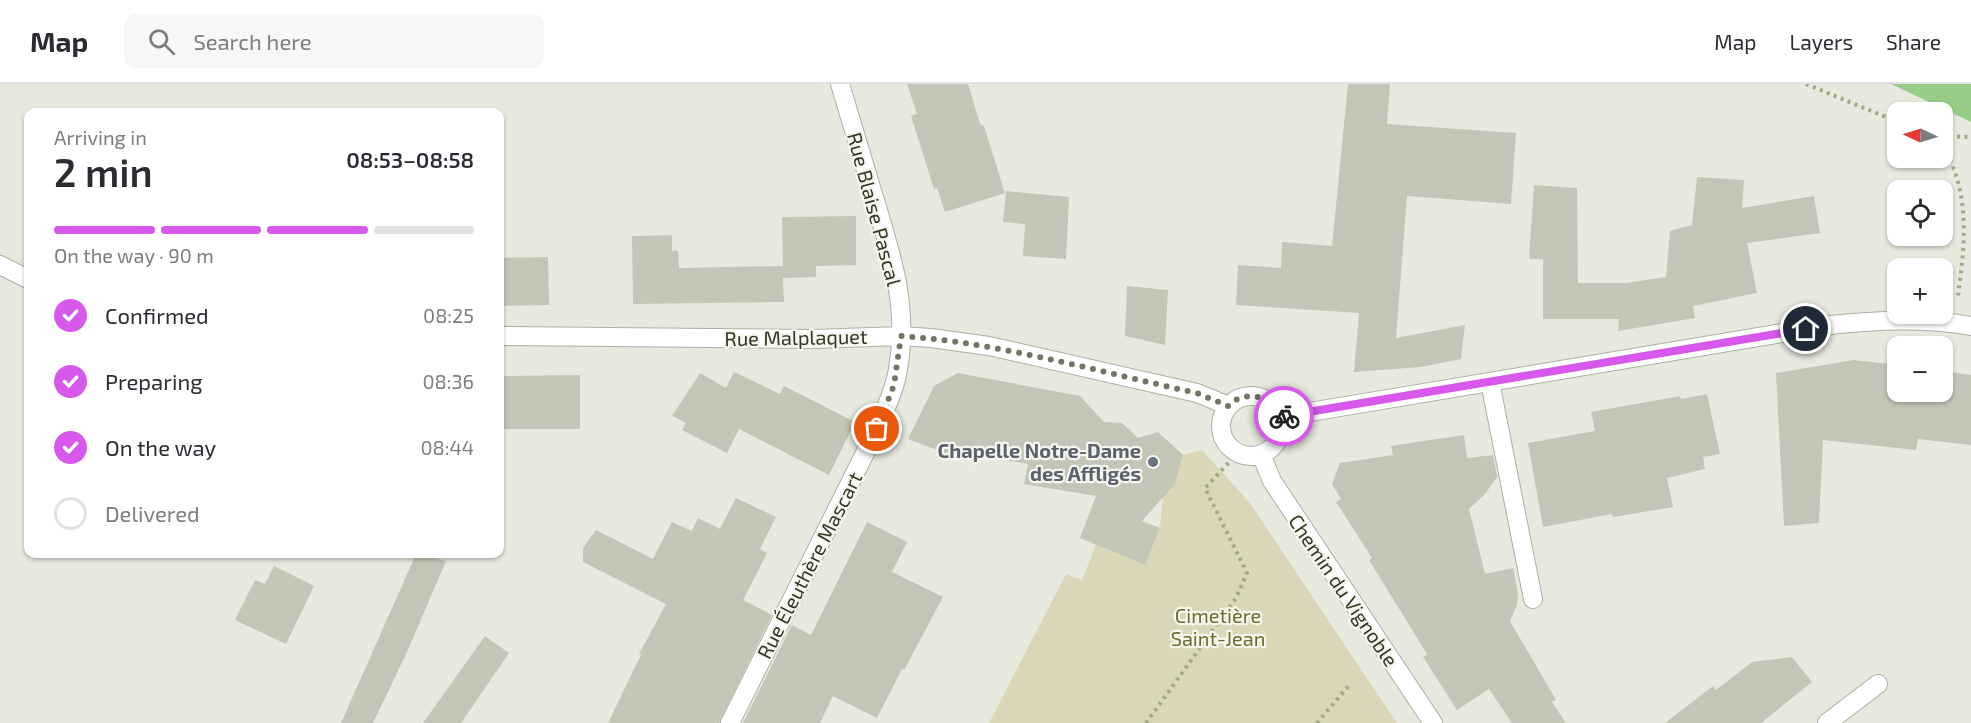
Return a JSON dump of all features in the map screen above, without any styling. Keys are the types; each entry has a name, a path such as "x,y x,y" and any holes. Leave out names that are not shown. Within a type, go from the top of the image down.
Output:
{"street":[{"name":"Rue Blaise Pascal","path":"840,84 895,266 901,336"},
{"path":"0,265 24,277"},
{"path":"1280,417 1830,325 1899,320 1962,325"},
{"name":"Rue Malplaquet","path":"504,336 813,339 901,336 947,339 989,346 1197,393 1228,406"},
{"name":"Rue Éleuthère Mascart","path":"730,723 886,407 898,368 901,336"},
{"path":"1490,382 1533,599"},
{"path":"1257,396 1266,399 1273,405 1280,417 1278,440 1273,447 1261,454 1252,456 1239,453 1228,445 1222,432 1222,419 1228,406 1243,397 1257,396"},
{"name":"Chemin du Vignoble","path":"1261,454 1272,481 1433,723"},
{"path":"1827,723 1878,684"}],"path":[{"path":"1806,84 1887,117"},
{"path":"1953,136 1971,137"},
{"path":"1953,162 1965,187 1968,205 1962,325"},
{"path":"1146,723 1236,598 1247,573 1205,488 1239,453"},
{"path":"1317,723 1350,684"}],"green space":[{"name":"Cimetière Saint-Jean","path":"1202,450 1249,502 1397,723 989,723 1066,574 1082,580 1096,545 1145,565 1160,528 1163,495 1176,481 1183,455"}],"shaded area":[{"path":"1891,84 1971,84 1971,122 1953,113 1953,102 1929,102"}],"building":[{"path":"907,84 968,84 1005,193 945,212 937,188 934,189 911,116 917,114"},
{"path":"1348,84 1390,84 1387,124 1516,133 1511,204 1407,196 1396,338 1465,325 1461,359 1421,367 1354,372 1359,313 1236,305 1238,265 1281,268 1282,242 1332,246"},
{"path":"1697,177 1744,180 1742,208 1814,196 1820,233 1747,243 1757,293 1693,306 1695,318 1618,331 1619,319 1543,319 1543,259 1529,259 1534,185 1577,188 1578,283 1627,283 1666,277 1670,231 1692,225"},
{"path":"1006,191 1069,197 1066,259 1023,256 1025,224 1003,222"},
{"path":"856,216 856,265 816,266 816,277 783,278 784,302 633,304 632,236 672,235 672,251 678,250 679,268 783,266 782,217"},
{"path":"548,257 549,305 504,306 504,258"},
{"path":"1127,286 1168,290 1165,345 1125,336"},
{"path":"1854,360 1887,364 1887,402 1953,402 1953,373 1971,375 1971,445 1918,439 1916,450 1823,440 1819,523 1784,526 1776,373"},
{"path":"734,372 780,394 784,386 855,422 829,475 739,429 727,453 682,430 686,423 672,416 700,373 726,388"},
{"path":"958,373 1080,396 1104,422 1122,423 1138,438 1158,432 1183,455 1175,484 1142,521 1160,528 1145,565 1080,538 1096,496 1024,484 1028,464 955,451 953,456 908,439 934,386"},
{"path":"580,375 580,429 504,429 504,376"},
{"path":"1707,394 1720,454 1703,457 1705,469 1667,478 1673,507 1613,517 1612,514 1543,527 1528,443 1595,431 1591,412 1680,396 1681,399"},
{"path":"1464,435 1467,458 1493,455 1497,477 1485,494 1469,509 1485,574 1513,568 1518,593 1517,605 1510,621 1556,700 1552,702 1566,723 1512,723 1489,689 1457,710 1423,657 1427,654 1369,560 1372,558 1336,502 1341,499 1332,484 1340,463 1393,455 1391,446"},
{"path":"736,498 776,517 760,549 767,553 743,600 772,615 719,723 608,723 641,655 639,654 666,604 583,562 583,548 596,530 653,559 672,522 692,531 698,518 720,529"},
{"path":"867,522 907,542 892,572 943,597 877,718 833,696 820,723 743,723 792,625 811,635"},
{"path":"414,558 436,558 446,561 407,652 373,723 341,723"},
{"path":"274,566 314,586 286,644 235,620 255,580 265,584"},
{"path":"485,636 509,653 461,723 423,723"},
{"path":"1792,657 1812,682 1761,723 1665,723 1713,686 1716,690 1752,662"}],"way so far":[{"path":"877,429 894,385 901,336 947,339 989,346 1197,393 1228,406 1243,397 1257,396 1273,405 1280,417 1284,416"}],"place":[{"name":"Chapelle Notre-Dame des Affligés","path":"1153,462"}],"route":[{"path":"1284,416 1806,329"}]}
